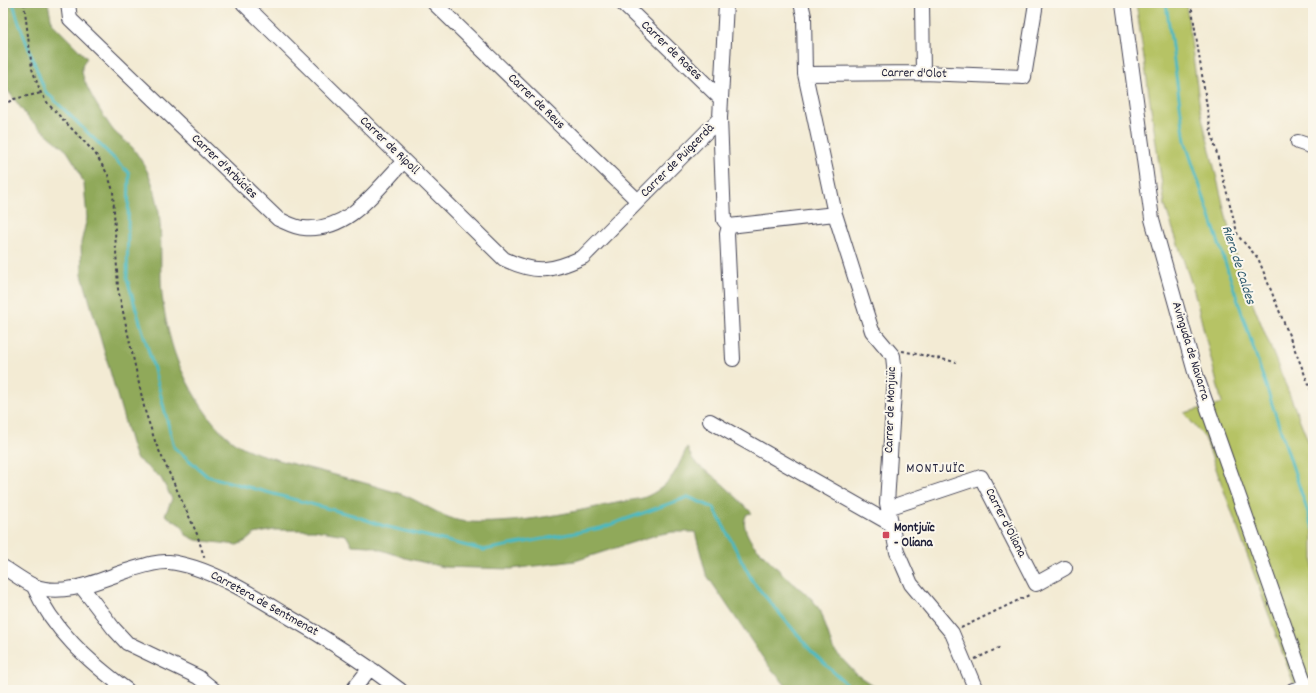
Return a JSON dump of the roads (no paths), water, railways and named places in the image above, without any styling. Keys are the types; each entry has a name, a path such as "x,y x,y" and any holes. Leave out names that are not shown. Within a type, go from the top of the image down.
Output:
{"street":[{"name":"Carrer d'Arbúcies","path":"68,3 70,20 278,219 302,228 319,228 337,224 350,217 404,161"},
{"name":"Carrer de Ripoll","path":"243,3 504,259 523,268 545,270"},
{"name":"Carrer de Reus","path":"434,3 638,201"},
{"name":"Carrer de Roses","path":"622,3 721,98"},
{"name":"Carrer de Puigcerdà","path":"545,270 561,267 583,257 720,118 726,3"},
{"name":"Carrer de Monjuïc","path":"801,3 804,16 805,74 835,214 872,332 893,356 895,375 888,508 897,552 911,584 952,633 976,690"},
{"path":"922,3 924,73"},
{"name":"Carrer d'Olot","path":"805,74 924,73 1024,77 1036,3"},
{"name":"Avinguda de Navarra","path":"1123,3 1152,218 1195,372 1305,688"},
{"path":"720,118 724,220 729,226"},
{"path":"1298,142 1313,147"},
{"path":"729,226 835,214"},
{"path":"729,226 727,234 733,360"},
{"path":"710,421 891,524"},
{"name":"Carrer d'Oliana","path":"888,508 981,477 1036,584 1065,568"},
{"name":"Carretera de Sentmenat","path":"3,567 33,585 54,590 81,586 151,563 169,562 209,572 258,598 370,668 400,690"},
{"path":"33,585 40,602 53,622 80,652 127,690"},
{"path":"81,586 114,629 128,643 198,677 214,690"},
{"path":"353,690 370,668"}],"waterway":[{"path":"13,3 45,91 129,173 127,279 154,369 174,447 207,476 352,515 384,526 484,550 601,528 688,497 714,508 753,582 813,653 853,690"},
{"name":"Riera de Caldes","path":"1166,3 1185,141 1313,528"}],"place":[{"name":"Montjuïc - Oliana","path":"886,535"}],"district":[{"name":"MONTJUÏC","path":"936,469"}]}
